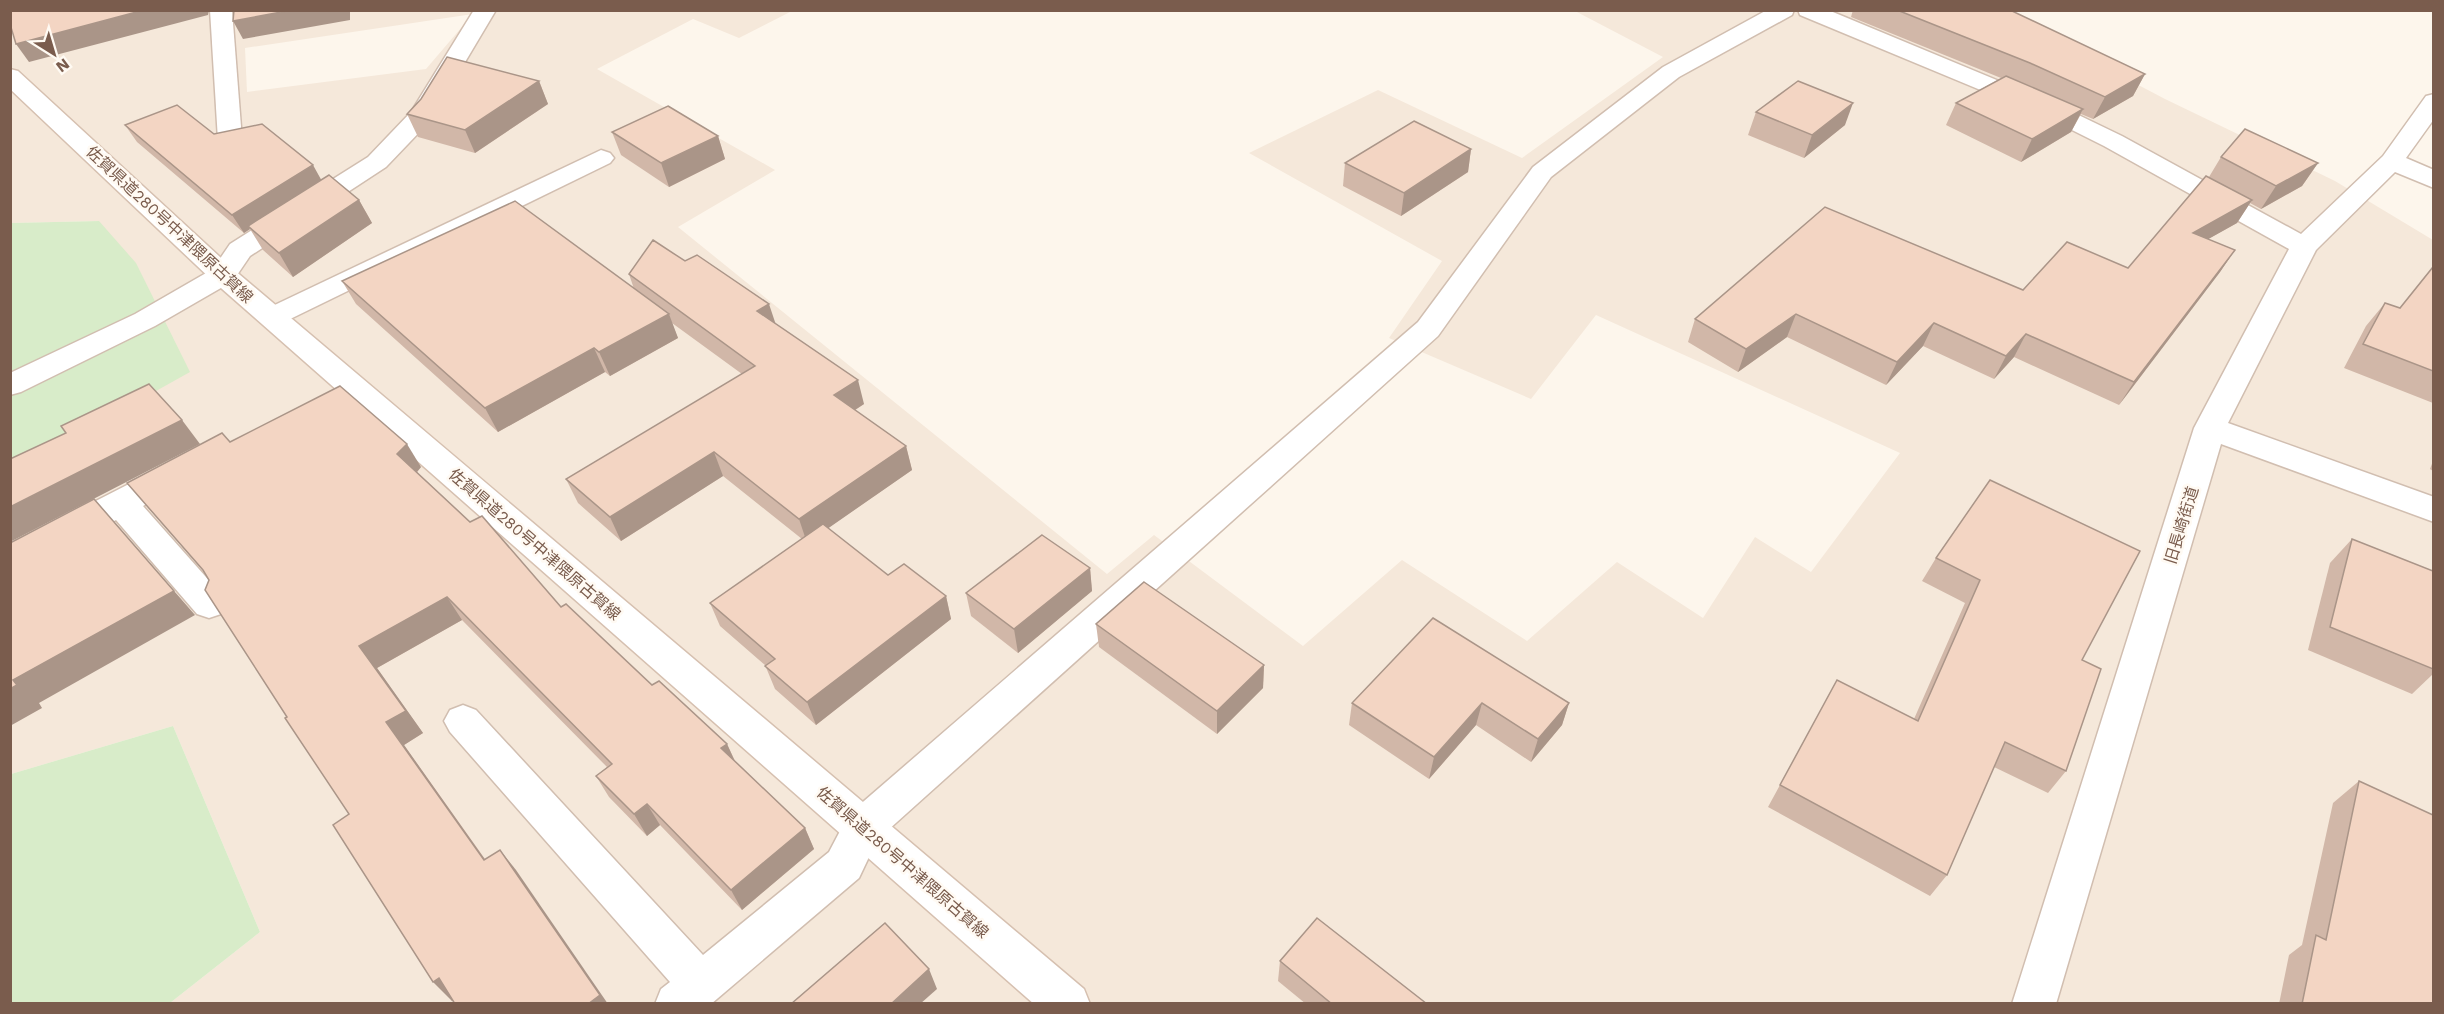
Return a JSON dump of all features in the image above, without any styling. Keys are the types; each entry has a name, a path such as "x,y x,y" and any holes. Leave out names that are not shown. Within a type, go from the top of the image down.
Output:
{"street":[{"path":"220,10 230,140"},
{"path":"10,385 145,320 223,275 240,250 377,162 421,116 485,10"},
{"path":"463,721 689,994 844,865 863,827 1428,329 1542,172 1671,72 1784,10"},
{"path":"1808,10 2056,113 2113,141 2304,246"},
{"name":"佐賀県道280号中津隈原古賀線","path":"10,76 223,275 1068,1004"},
{"name":"旧長崎街道","path":"2034,1004 2210,428 2304,246 2392,161 2433,101"},
{"path":"272,317 601,158"},
{"path":"2392,161 2433,180"},
{"path":"317,399 348,383"},
{"path":"2210,428 2433,510"},
{"path":"10,561 203,459"},
{"path":"121,503 209,604"}],"shaded area":[{"path":"11,11 792,11 739,38 693,19 597,69 775,170 678,227 1107,574 1154,535 1303,646 1402,560 1527,641 1617,562 1703,618 1755,537 1811,572 1900,453 1596,315 1531,399 1389,338 1442,261 1249,153 1378,90 1522,158 1663,57 1575,11 1998,11 2165,99 2335,181 2433,240 2433,1003 170,1003 260,932 173,726 11,774 11,472 99,221 11,223","holes":["473,14 426,69 247,92 245,48"]}],"green space":[{"path":"99,221 136,263 190,372 11,472 10,223"},
{"path":"173,726 260,932 170,1003 11,1003 11,774"}],"building":[{"path":"10,10 144,10 16,44 10,24"},
{"path":"234,10 292,10 233,21"},
{"path":"1897,10 2010,10 2145,74 2105,97 2030,63"},
{"path":"447,57 539,81 465,130 407,114 421,99"},
{"path":"2006,76 2083,109 2032,139 1956,103"},
{"path":"1798,81 1853,103 1812,135 1756,112"},
{"path":"177,105 214,134 262,124 313,165 232,215 125,125"},
{"path":"668,106 718,136 661,163 612,132"},
{"path":"1414,121 1471,149 1404,193 1345,163"},
{"path":"2245,129 2318,163 2276,186 2221,157"},
{"path":"329,175 359,200 279,253 248,226"},
{"path":"2206,176 2252,200 2193,233 2235,250 2134,382 2026,334 2006,356 1934,323 1897,362 1796,314 1746,349 1695,319 1825,207 2023,290 2067,242 2128,268"},
{"path":"515,201 669,314 599,352 594,348 485,408 342,281"},
{"path":"653,240 685,261 697,255 769,304 757,311 858,380 834,395 906,446 799,519 714,452 610,517 566,479 755,366 629,274"},
{"path":"2433,267 2433,371 2363,344 2385,303 2400,308"},
{"path":"149,384 182,420 10,507 10,459 66,433 61,426"},
{"path":"340,386 407,444 397,454 470,522 482,516 561,607 566,604 652,685 659,681 727,744 721,748 805,828 731,890 647,804 634,814 596,776 612,764 447,597 359,646 406,711 386,722 484,860 500,850 600,995 588,1004 455,1004 439,978 433,982 333,825 349,814 285,718 287,717 205,590 209,580 203,570 127,483 222,433 230,442"},
{"path":"1990,480 2140,551 2082,660 2101,669 2066,771 2005,742 1947,875 1780,785 1837,680 1918,721 1980,580 1936,558"},
{"path":"94,499 174,591 13,680 17,685 10,689 10,543"},
{"path":"823,524 888,575 904,564 946,596 807,702 765,666 775,659 710,603"},
{"path":"1042,535 1090,568 1014,629 966,593"},
{"path":"2352,539 2433,571 2433,669 2330,627"},
{"path":"1144,582 1264,665 1217,711 1096,624"},
{"path":"1433,618 1569,703 1538,739 1482,703 1434,757 1352,703"},
{"path":"2359,781 2433,815 2433,1004 2302,1004 2316,935 2326,940"},
{"path":"1317,918 1427,1004 1332,1004 1280,961"},
{"path":"885,923 929,969 891,1004 791,1004"}]}
